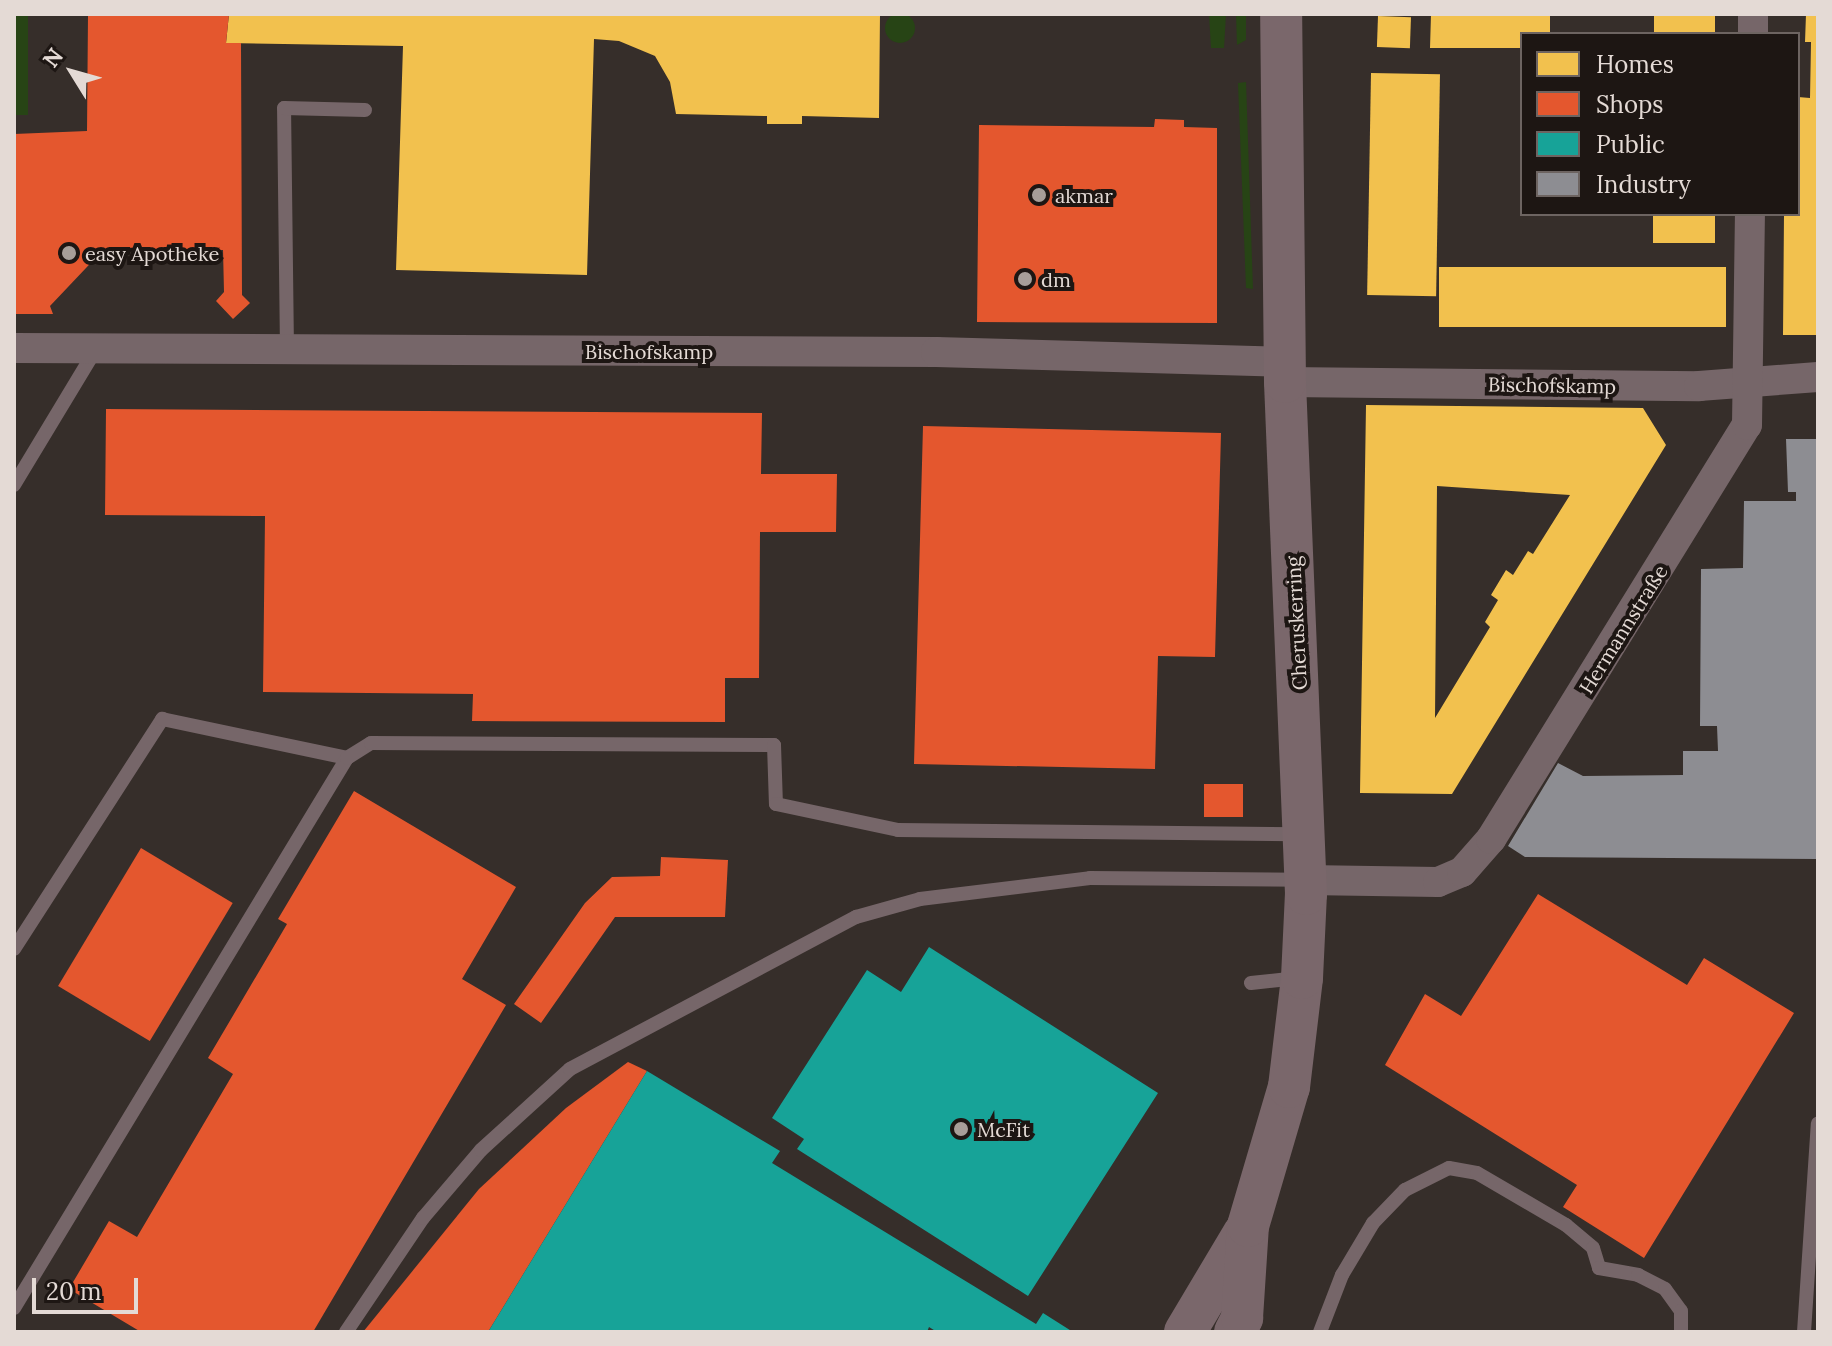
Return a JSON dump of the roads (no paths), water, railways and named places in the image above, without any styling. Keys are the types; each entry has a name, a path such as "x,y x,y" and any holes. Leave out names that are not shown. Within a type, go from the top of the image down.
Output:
{"street":[{"name":"Cheruskerring","path":"1235,1332 1242,1318 1248,1226 1289,1087 1302,978 1306,880 1285,372 1281,14"},
{"name":"Hermannstraße","path":"1306,880 1423,884 1450,879 1474,861 1740,439 1750,412 1750,216"},
{"name":"Bischofskamp","path":"14,348 936,352 1285,372 1699,386 1748,379 1818,377"},
{"name":"Cheruskerring","path":"1185,1332 1248,1226"}],"lane":[{"path":"287,350 284,108 365,110"},
{"path":"14,485 96,349"},
{"path":"14,949 162,719 347,758"},
{"path":"14,1308 347,758 371,743 774,745 776,804 898,830 1305,834"},
{"path":"346,1332 416,1229 462,1173 570,1069 856,917 920,899 1090,878 1306,880"},
{"path":"1251,983 1302,978"},
{"path":"1804,1332 1818,1123"},
{"path":"1320,1332 1342,1275 1373,1223 1405,1190 1449,1168 1477,1173 1566,1225 1593,1248 1599,1268 1638,1275 1665,1289 1681,1311 1681,1332"}],"place":[{"name":"akmar","path":"1039,195"},
{"name":"easy Apotheke","path":"69,253"},
{"name":"dm","path":"1025,279"},
{"name":"McFit","path":"961,1129"}]}
